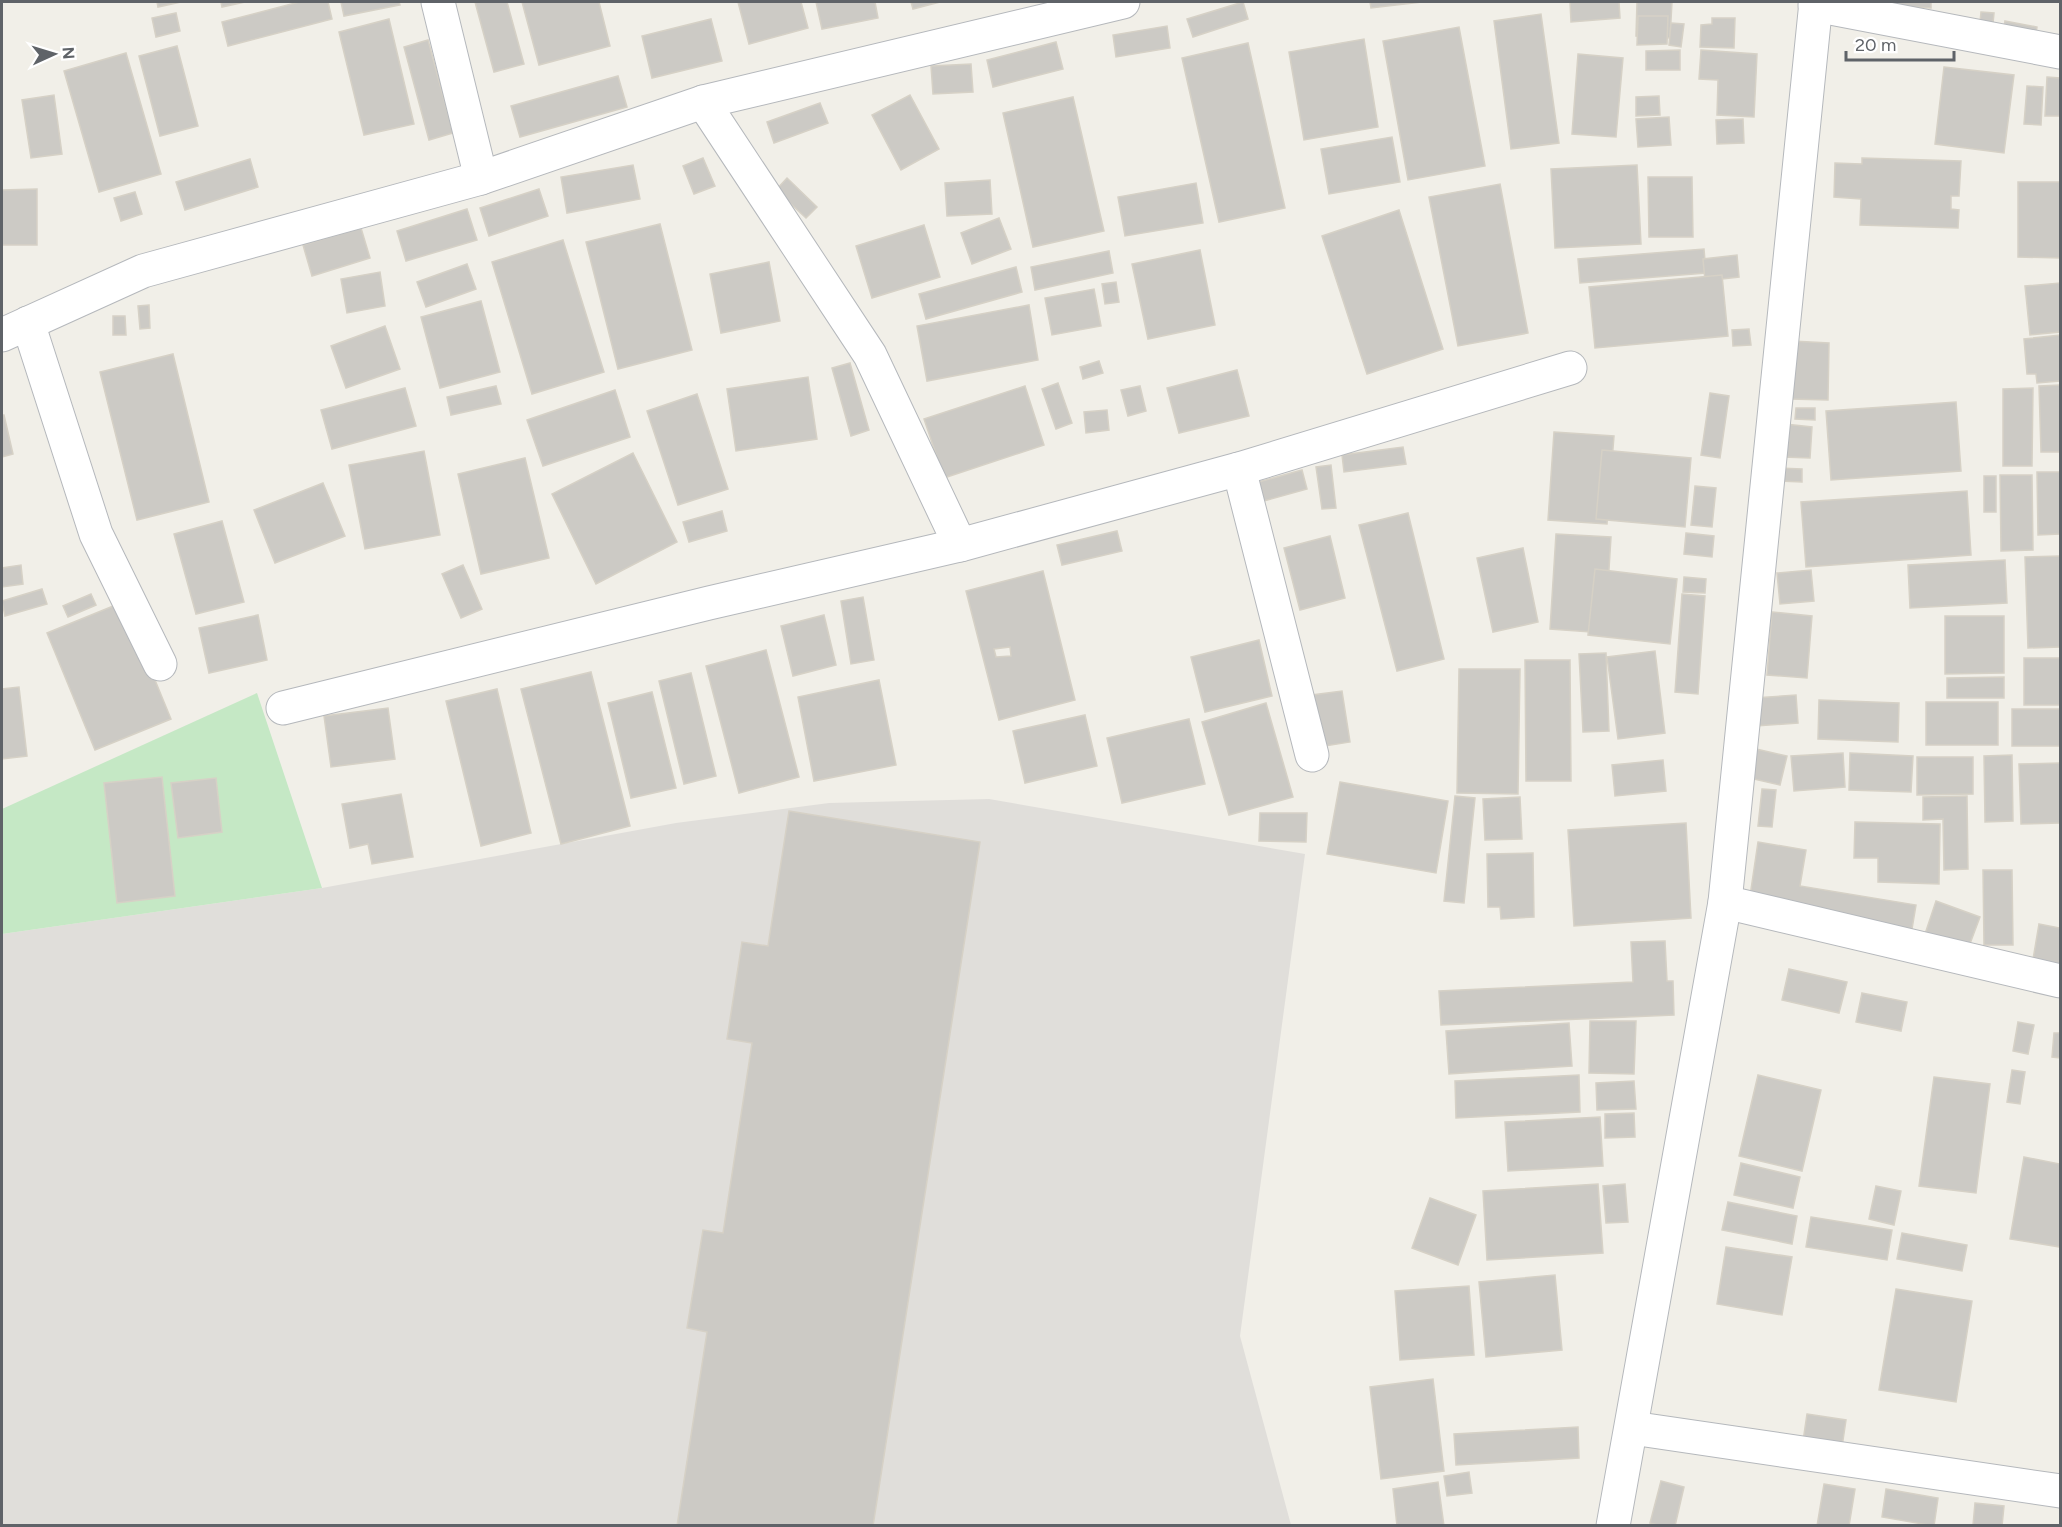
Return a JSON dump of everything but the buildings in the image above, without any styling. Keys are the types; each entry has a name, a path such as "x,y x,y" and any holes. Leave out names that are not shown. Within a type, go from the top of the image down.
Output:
{"street":[{"path":"438,2 481,178"},
{"path":"160,664 96,534 15,329 143,271 481,178 703,102 1123,2"},
{"path":"1613,1526 1725,902 1816,3 2061,52"},
{"path":"703,102 870,355 960,545"},
{"path":"283,708 709,603 960,545 1239,469 1570,368"},
{"path":"1239,469 1311,755"},
{"path":"1725,902 2061,981"},
{"path":"1632,1428 2061,1491"}],"shaded area":[{"path":"989,799 1305,854 1240,1336 1291,1525 2,1525 2,934 322,888 676,823 829,803"}],"green space":[{"path":"257,693 322,888 2,934 2,809"}]}
